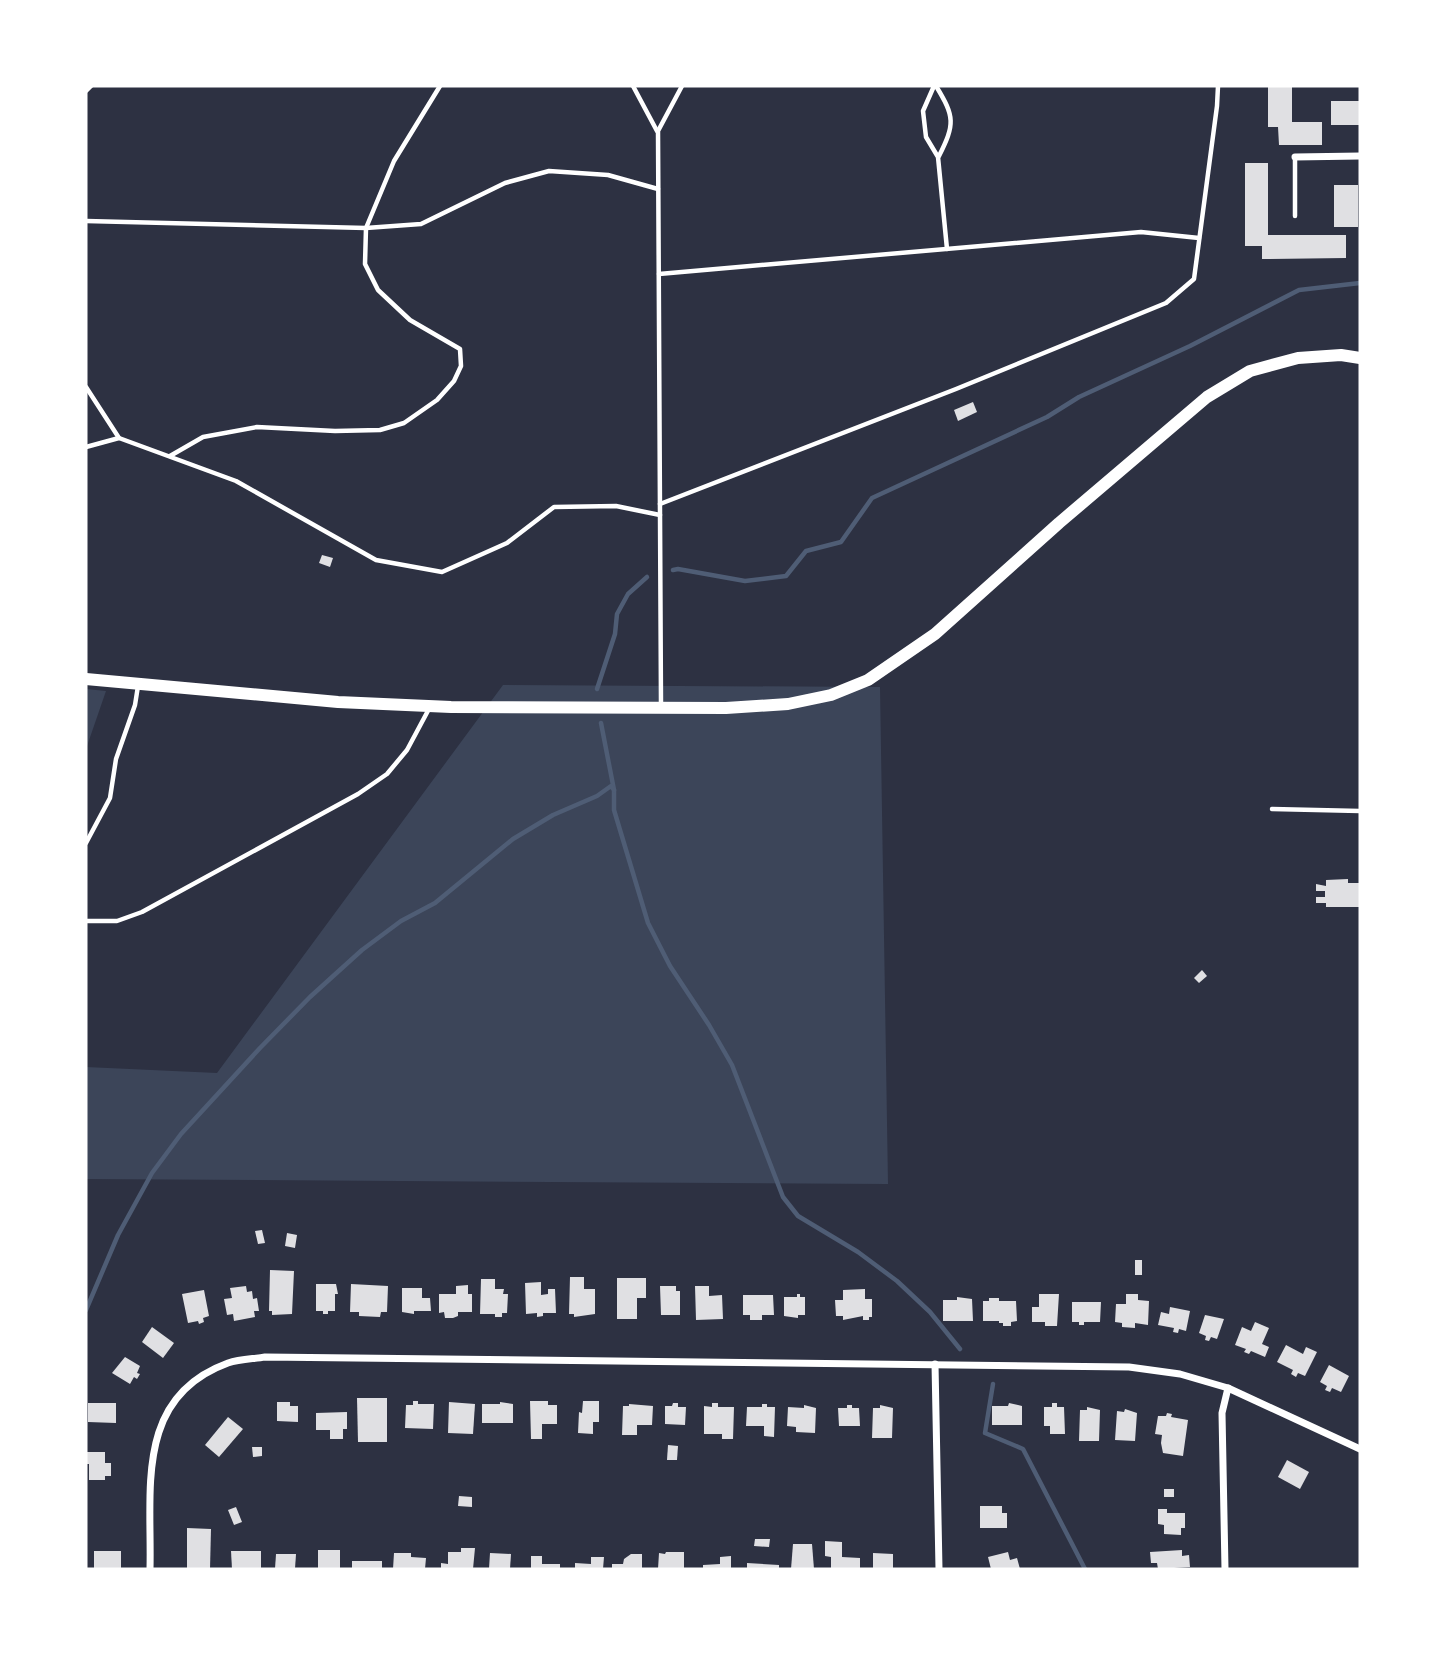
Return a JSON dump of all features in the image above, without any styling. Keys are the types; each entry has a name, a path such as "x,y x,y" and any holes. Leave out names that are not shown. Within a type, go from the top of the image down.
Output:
{"main road":[{"path":"86,679 338,702 430,706 726,708 788,704 831,695 868,680 935,634 1059,523 1207,397 1250,371 1298,358 1341,355 1360,358"}],"street":[{"path":"1295,157 1360,156"},
{"path":"150,1569 150,1468 156,1436 169,1409 186,1389 208,1372 230,1362 279,1357 1129,1367 1180,1374 1228,1388 1360,1449"},
{"path":"935,1364 939,1569"},
{"path":"1225,1569 1222,1413 1228,1388"}],"lane":[{"path":"86,90 91,86"},
{"path":"170,456 202,437 257,427 380,430 404,423 437,400 454,381 461,366 460,349 410,320 378,290 365,264 366,228 394,160 440,86"},
{"path":"632,86 658,131"},
{"path":"661,709 658,131 682,86"},
{"path":"935,86 949,107 951,131 938,157"},
{"path":"935,86 923,111 926,137 938,157 947,249"},
{"path":"660,504 956,389 1166,303 1194,279 1218,86"},
{"path":"1295,157 1295,216"},
{"path":"86,221 366,228 421,224 505,183 549,171 608,176 658,189"},
{"path":"659,274 1141,232 1199,238"},
{"path":"86,387 119,438"},
{"path":"86,447 119,438 236,481 376,560 442,572 507,543 554,507 616,506 660,515"},
{"path":"86,844 110,798 116,759 135,705 138,684"},
{"path":"86,921 117,920 142,912 358,794 387,774 407,750 430,706"},
{"path":"1272,809 1360,811"}],"shaded area":[{"path":"503,685 880,687 888,1184 86,1179 86,1067 217,1073"},
{"path":"86,689 106,691 86,749"}],"building":[{"path":"1268,86 1292,86 1292,122 1322,122 1322,145 1279,145 1278,127 1268,127"},
{"path":"1331,101 1360,101 1360,125 1331,125"},
{"path":"1245,163 1268,163 1268,235 1346,235 1346,258 1262,259 1262,246 1245,246"},
{"path":"1334,185 1358,185 1358,227 1334,227"},
{"path":"973,402 977,412 958,421 954,410"},
{"path":"322,555 333,558 330,567 319,563"},
{"path":"1348,879 1348,883 1360,883 1360,907 1326,907 1326,903 1316,903 1316,897 1325,897 1325,891 1316,891 1316,884 1326,886 1326,880"},
{"path":"1202,970 1207,976 1199,983 1194,978"},
{"path":"262,1230 265,1243 258,1244 255,1231"},
{"path":"287,1233 297,1235 295,1248 285,1246"},
{"path":"1135,1260 1142,1260 1142,1275 1135,1275"},
{"path":"270,1270 294,1271 292,1314 272,1315 272,1311 269,1311"},
{"path":"570,1277 584,1277 584,1289 595,1289 595,1314 574,1317 574,1314 569,1314"},
{"path":"617,1278 646,1278 646,1298 637,1298 637,1319 617,1319"},
{"path":"481,1279 495,1279 495,1289 504,1289 503,1294 508,1294 507,1313 502,1313 502,1317 480,1314"},
{"path":"541,1282 541,1295 548,1294 548,1289 555,1289 556,1313 543,1313 543,1316 537,1317 537,1313 526,1314 525,1283"},
{"path":"316,1284 336,1284 338,1294 335,1294 335,1311 323,1314 323,1311 316,1311"},
{"path":"351,1284 388,1286 387,1312 381,1312 380,1317 359,1316 359,1312 350,1312"},
{"path":"468,1285 468,1294 472,1294 472,1312 458,1312 458,1316 453,1318 445,1318 444,1312 439,1313 439,1294 456,1294 456,1286"},
{"path":"246,1286 247,1292 252,1291 253,1299 257,1298 259,1311 254,1311 255,1317 234,1321 233,1314 227,1315 224,1299 232,1298 230,1288"},
{"path":"660,1286 676,1286 676,1291 680,1291 680,1315 661,1315"},
{"path":"695,1286 709,1286 709,1296 722,1295 723,1319 696,1320"},
{"path":"402,1288 422,1288 422,1298 430,1298 431,1311 414,1311 414,1314 402,1312"},
{"path":"865,1289 865,1299 872,1299 872,1317 869,1317 869,1320 863,1320 863,1316 843,1320 843,1316 836,1316 835,1300 843,1300 843,1290"},
{"path":"204,1290 209,1316 203,1318 204,1322 199,1324 198,1321 188,1323 182,1294"},
{"path":"797,1294 805,1297 805,1315 798,1315 798,1318 784,1316 784,1297 797,1297"},
{"path":"1039,1294 1059,1294 1057,1326 1032,1322 1032,1307 1039,1307"},
{"path":"1126,1294 1138,1294 1138,1300 1149,1301 1148,1325 1135,1323 1135,1328 1122,1327 1122,1323 1115,1322 1116,1304 1126,1304"},
{"path":"743,1295 773,1295 774,1315 762,1315 762,1320 750,1320 750,1315 743,1315"},
{"path":"957,1297 972,1299 973,1321 943,1321 943,1300 957,1300"},
{"path":"989,1298 1016,1301 1017,1321 1011,1322 1011,1326 1003,1326 999,1321 983,1321 983,1301 989,1301"},
{"path":"1072,1302 1101,1302 1100,1322 1084,1322 1084,1325 1079,1325 1079,1322 1072,1322"},
{"path":"1170,1307 1190,1311 1186,1331 1179,1329 1178,1333 1173,1332 1174,1328 1158,1325 1161,1312 1169,1314"},
{"path":"1205,1315 1224,1319 1217,1339 1211,1337 1209,1341 1205,1340 1206,1336 1199,1333"},
{"path":"1255,1322 1269,1328 1262,1344 1269,1347 1265,1357 1251,1351 1249,1354 1244,1352 1246,1349 1235,1345 1242,1327 1251,1331"},
{"path":"152,1327 174,1343 163,1358 142,1342"},
{"path":"1286,1345 1303,1354 1306,1347 1317,1352 1305,1376 1298,1373 1296,1377 1291,1374 1293,1370 1277,1362"},
{"path":"125,1357 140,1366 137,1373 140,1374 137,1379 134,1377 130,1384 112,1373"},
{"path":"1329,1365 1349,1376 1341,1392 1332,1388 1330,1392 1325,1390 1327,1386 1320,1382"},
{"path":"357,1398 387,1398 387,1442 358,1442"},
{"path":"413,1401 418,1401 418,1404 434,1404 433,1429 405,1428 406,1405 413,1405"},
{"path":"530,1401 548,1401 548,1405 557,1405 557,1424 542,1424 542,1439 531,1439"},
{"path":"583,1401 599,1401 599,1422 593,1422 593,1434 578,1433 579,1412 582,1413"},
{"path":"277,1402 290,1402 290,1406 298,1406 298,1422 277,1421"},
{"path":"449,1402 475,1404 473,1434 448,1433"},
{"path":"88,1403 116,1403 116,1423 88,1422"},
{"path":"673,1403 678,1403 678,1407 686,1407 685,1425 665,1424 665,1406 672,1406"},
{"path":"712,1403 718,1403 718,1407 734,1407 733,1439 722,1439 722,1434 704,1434 704,1406 712,1407"},
{"path":"1009,1403 1022,1406 1022,1425 992,1425 992,1406 1008,1406"},
{"path":"1052,1403 1057,1403 1057,1407 1064,1407 1065,1434 1050,1434 1050,1426 1044,1426 1044,1407 1052,1407"},
{"path":"482,1404 513,1404 513,1423 482,1423"},
{"path":"762,1404 775,1407 774,1437 764,1436 764,1426 746,1426 747,1407 762,1407"},
{"path":"804,1405 816,1408 815,1433 796,1432 796,1427 787,1426 788,1407 804,1408"},
{"path":"847,1405 859,1408 860,1426 839,1426 838,1408 847,1408"},
{"path":"880,1405 893,1408 892,1438 872,1438 873,1408 880,1408"},
{"path":"623,1406 653,1406 652,1425 637,1425 637,1435 622,1435"},
{"path":"1087,1407 1100,1410 1099,1441 1079,1441 1080,1410 1087,1410"},
{"path":"1125,1409 1137,1413 1135,1441 1115,1440 1117,1411 1124,1412"},
{"path":"347,1412 347,1429 343,1429 343,1439 330,1439 330,1430 316,1430 316,1413"},
{"path":"1167,1413 1172,1414 1171,1417 1188,1420 1183,1456 1163,1453 1162,1435 1155,1434 1158,1416 1166,1416"},
{"path":"228,1417 243,1429 219,1457 205,1445"},
{"path":"668,1445 678,1446 677,1460 667,1460"},
{"path":"252,1447 262,1447 262,1456 253,1457"},
{"path":"86,1452 105,1452 105,1463 111,1463 111,1476 105,1476 105,1480 89,1480"},
{"path":"1287,1460 1309,1472 1300,1489 1278,1477"},
{"path":"1164,1489 1174,1489 1174,1497 1164,1497"},
{"path":"459,1496 472,1497 472,1507 458,1506"},
{"path":"980,1506 1002,1506 1002,1513 1007,1513 1007,1528 980,1528"},
{"path":"236,1507 242,1522 234,1525 228,1510"},
{"path":"1158,1509 1167,1509 1167,1513 1185,1513 1185,1528 1181,1528 1181,1535 1164,1534 1164,1525 1158,1524"},
{"path":"187,1528 211,1529 210,1569 187,1569"},
{"path":"755,1539 770,1539 769,1547 754,1546"},
{"path":"825,1541 842,1542 842,1557 860,1558 860,1569 831,1569 831,1557 825,1556"},
{"path":"793,1544 812,1544 814,1569 791,1569"},
{"path":"461,1548 475,1548 473,1569 441,1569 441,1563 448,1564 448,1552 461,1552"},
{"path":"318,1550 340,1550 340,1569 318,1569"},
{"path":"1182,1550 1182,1556 1189,1555 1190,1567 1158,1569 1157,1563 1151,1563 1150,1552"},
{"path":"94,1551 121,1551 121,1569 94,1569"},
{"path":"231,1551 261,1551 261,1569 232,1569"},
{"path":"684,1552 684,1569 658,1569 659,1553"},
{"path":"1008,1552 1010,1560 1017,1558 1020,1569 991,1569 988,1557"},
{"path":"394,1553 411,1553 411,1557 426,1558 425,1569 393,1569"},
{"path":"490,1553 511,1554 510,1569 489,1569"},
{"path":"873,1553 893,1554 893,1569 873,1569"},
{"path":"276,1554 296,1554 295,1569 275,1569"},
{"path":"631,1554 642,1554 642,1569 612,1569 612,1564 623,1564 624,1559"},
{"path":"531,1556 542,1556 542,1564 560,1564 560,1569 531,1569"},
{"path":"731,1556 731,1569 703,1569 703,1565 720,1564 720,1557"},
{"path":"591,1557 604,1557 603,1569 575,1569 575,1563 591,1564"},
{"path":"352,1561 382,1561 382,1569 352,1569"},
{"path":"747,1563 779,1565 779,1569 747,1569"}],"waterway":[{"path":"673,570 745,581 786,576 806,551 841,542 872,498 1047,417 1079,397 1190,346 1299,290 1360,283"},
{"path":"597,689 615,634 617,614 628,594 647,577"},
{"path":"601,723 614,790 614,810 648,923 670,966 732,1065 783,1197 798,1216 858,1252 897,1281 930,1312 960,1349"},
{"path":"86,1310 118,1235 152,1173 181,1134 310,997 362,950 401,921 435,903 513,839 553,815 597,796 611,786 614,790"},
{"path":"993,1384 985,1433 1023,1449 1085,1569"}]}
